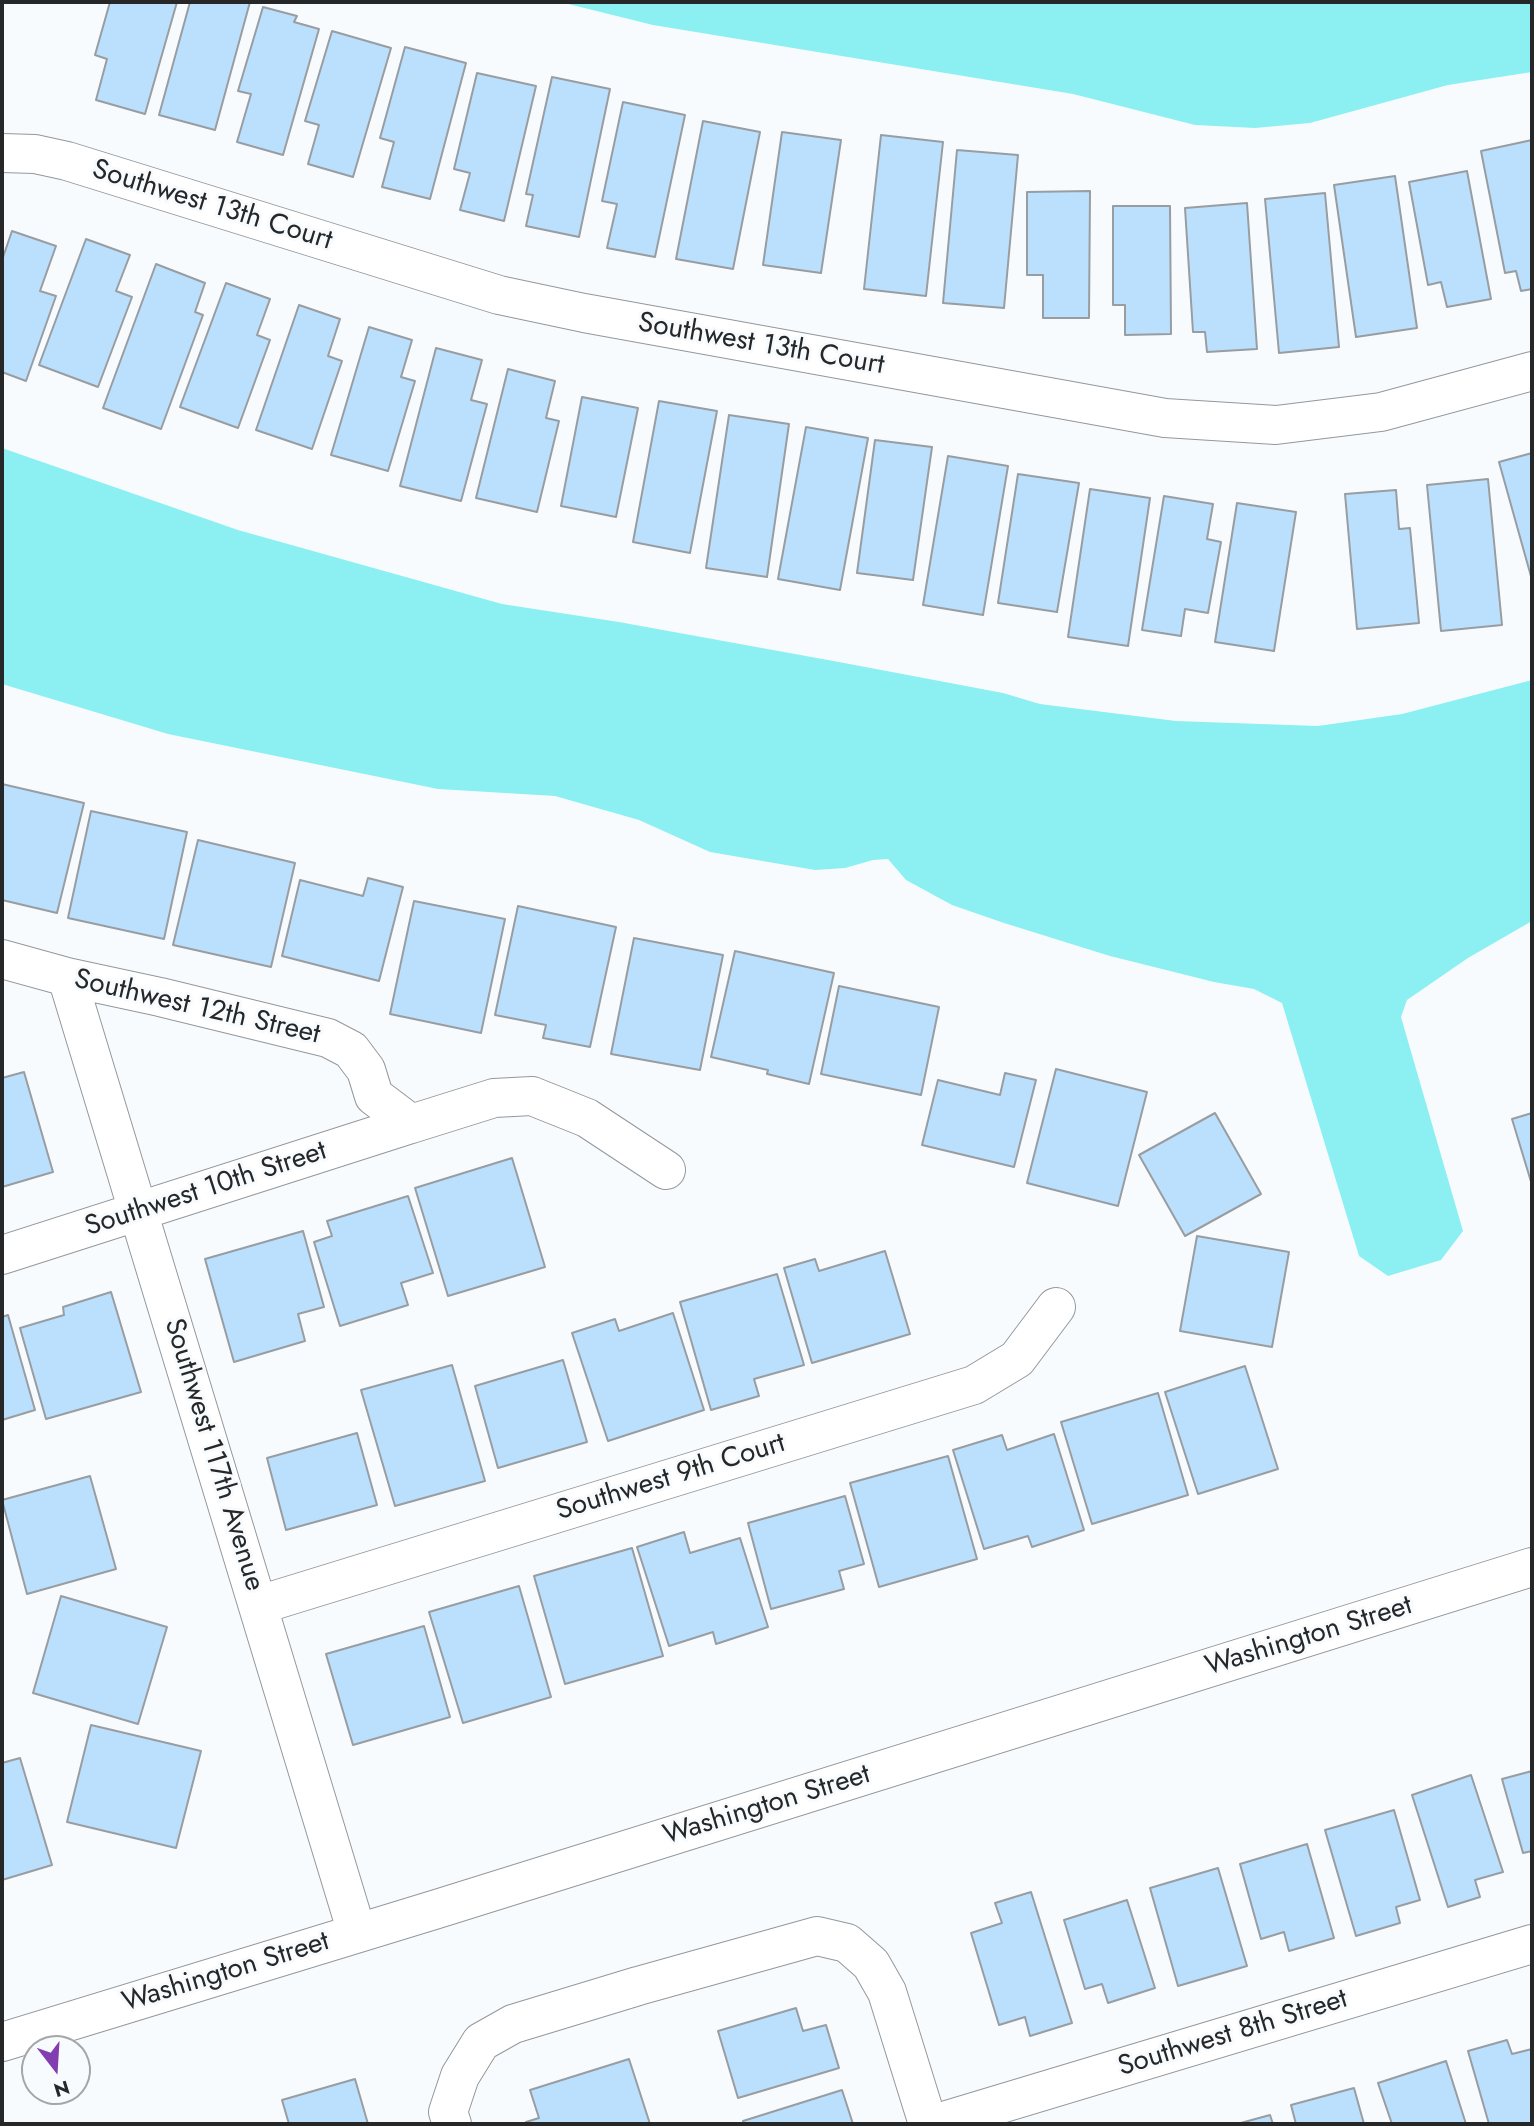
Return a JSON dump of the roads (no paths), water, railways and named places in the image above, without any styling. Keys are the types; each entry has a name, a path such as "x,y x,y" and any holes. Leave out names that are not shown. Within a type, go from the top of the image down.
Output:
{"street":[{"name":"Southwest 13th Court","path":"2,153 35,154 67,161 499,295 1165,418 1276,425 1381,412 1532,371"},
{"name":"Southwest 12th Street","path":"2,959 67,977 328,1038 351,1050 366,1070 374,1096 411,1124"},
{"name":"Southwest 117th Avenue","path":"67,977 357,1933"},
{"path":"411,1124 494,1098 532,1096 587,1118 666,1170"},
{"name":"Southwest 10th Street","path":"2,1255 411,1124"},
{"name":"Southwest 9th Court","path":"259,1605 974,1384 1017,1359 1056,1307"},
{"name":"Washington Street","path":"2,2042 1532,1567"},
{"path":"452,2124 448,2112 460,2076 481,2042 513,2024 817,1936 847,1943 871,1965 887,1992 928,2124"},
{"name":"Southwest 8th Street","path":"934,2124 1532,1944"}],"water":[{"path":"560,2 1532,2 1532,72 1448,85 1310,123 1255,128 1195,125 1073,94 653,25"},
{"path":"2,448 238,530 502,604 619,622 839,662 1003,693 1040,704 1176,721 1318,726 1402,714 1532,680 1532,921 1468,958 1407,1000 1401,1017 1463,1231 1441,1260 1388,1276 1359,1256 1282,1003 1254,989 1214,982 1110,956 952,905 906,880 888,859 845,868 815,870 710,852 639,820 555,796 438,789 168,734 2,684"}]}
